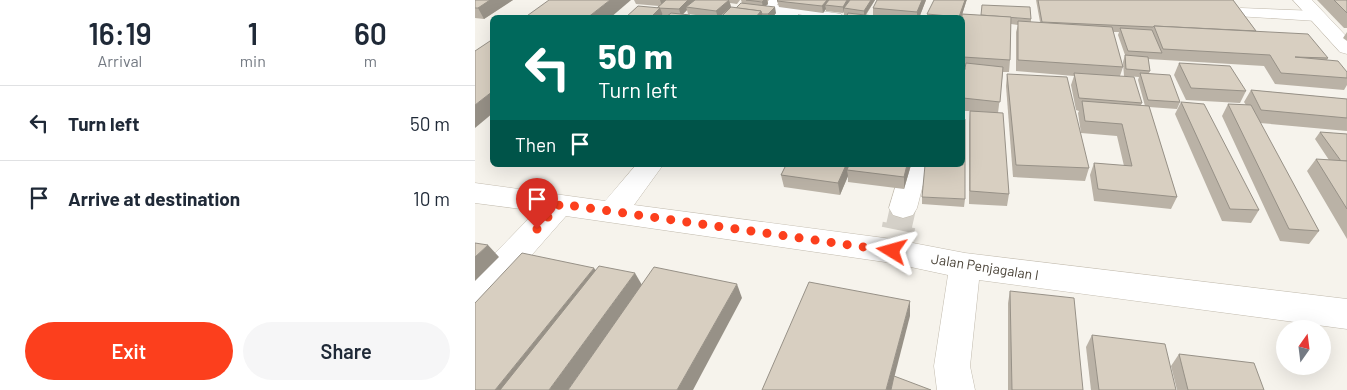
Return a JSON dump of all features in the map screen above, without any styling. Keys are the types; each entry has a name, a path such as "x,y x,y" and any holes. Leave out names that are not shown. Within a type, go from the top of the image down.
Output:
{"street":[{"path":"772,0 767,7 769,9 813,15"},
{"path":"1302,0 1347,48"},
{"path":"613,212 647,167"},
{"path":"898,230 914,167"},
{"name":"Jalan Penjagalan I","path":"475,193 613,212 898,230 965,266 1347,314"},
{"path":"475,296 560,204"},
{"path":"956,390 952,366 965,266"}],"lane":[{"path":"1241,13 1317,16"}],"building":[{"path":"475,0 490,0 475,8"},
{"path":"549,0 610,0 591,15 528,15"},
{"path":"666,0 688,0 679,9 657,8"},
{"path":"695,0 729,0 716,11 686,7"},
{"path":"746,0 764,0 762,2"},
{"path":"778,0 827,0 822,6"},
{"path":"829,0 847,0 843,7 825,5"},
{"path":"850,0 871,0 864,11 844,8"},
{"path":"877,0 922,0 917,12 873,8"},
{"path":"934,0 965,0 960,15 927,14"},
{"path":"1038,0 1233,0 1256,31 1042,22"},
{"path":"1334,0 1347,0 1347,13"},
{"path":"741,3 775,7 768,14 762,14 761,11 736,8"},
{"path":"982,5 1030,7 1031,19 981,15"},
{"path":"638,6 660,8 653,15 628,15"},
{"path":"731,7 761,11 758,15 723,15"},
{"path":"671,13 690,15 669,15"},
{"path":"848,13 865,15 847,15"},
{"path":"962,14 1011,17 1010,60 965,57 965,15"},
{"path":"1018,21 1112,27 1123,67 1018,60"},
{"path":"1154,26 1308,34 1328,58 1295,57 1338,61 1347,72 1347,78 1281,73 1270,55 1163,49"},
{"path":"1120,28 1152,30 1162,53 1128,51"},
{"path":"490,41 490,93 475,105 475,51"},
{"path":"1125,55 1148,57 1150,71 1126,69"},
{"path":"966,63 1003,67 1000,102 965,98"},
{"path":"1179,63 1230,66 1246,91 1191,88"},
{"path":"1074,73 1134,77 1142,103 1079,98"},
{"path":"1140,73 1170,75 1180,102 1148,100"},
{"path":"1007,74 1067,77 1089,168 1016,165"},
{"path":"1251,90 1347,99 1347,118 1261,110"},
{"path":"1082,101 1149,106 1177,197 1098,189 1094,163 1132,166 1122,124 1085,121"},
{"path":"1181,102 1204,104 1259,210 1230,209"},
{"path":"1228,104 1251,105 1319,231 1289,229"},
{"path":"970,111 1003,113 1009,194 970,191"},
{"path":"1320,132 1347,134 1347,161 1341,161"},
{"path":"1316,159 1347,161 1347,209"},
{"path":"785,167 845,167 838,183 781,175"},
{"path":"848,167 906,167 904,177 847,170"},
{"path":"925,167 965,167 965,199 922,197"},
{"path":"475,243 488,245 475,257"},
{"path":"522,253 594,268 495,390 475,390 475,303"},
{"path":"599,266 635,273 549,390 500,390"},
{"path":"654,267 737,284 677,390 568,390"},
{"path":"809,282 910,301 886,390 762,390"},
{"path":"1010,291 1074,298 1083,390 1012,390"},
{"path":"1092,335 1165,344 1176,390 1099,390"},
{"path":"1179,354 1254,363 1264,390 1188,390"},
{"path":"894,376 931,390 891,390"}],"tunnel":[{"path":"899,226 903,208"},
{"path":"898,230 899,225"}],"route":[{"path":"537,229 560,204 892,251"}]}
